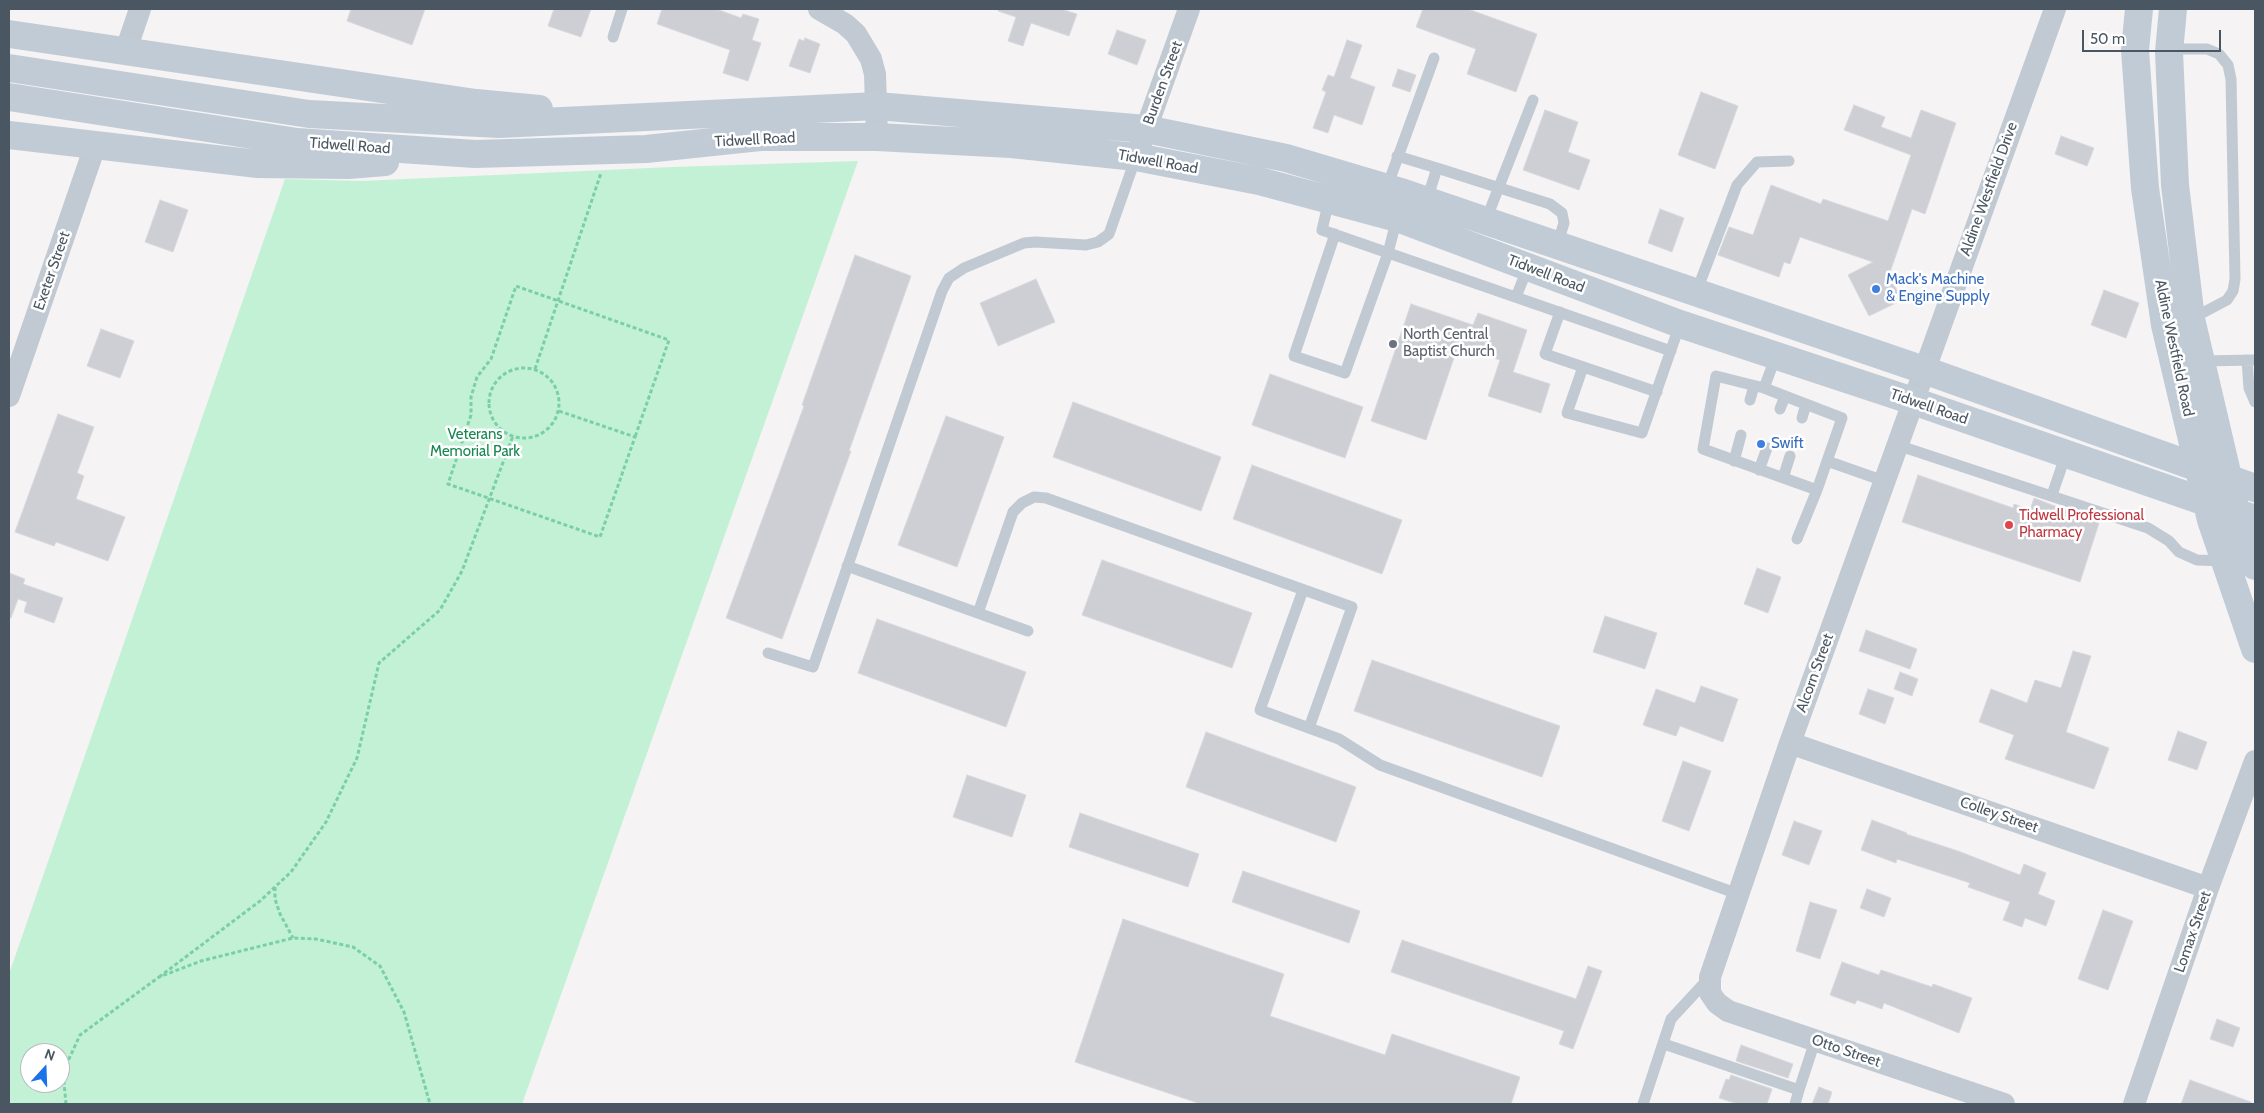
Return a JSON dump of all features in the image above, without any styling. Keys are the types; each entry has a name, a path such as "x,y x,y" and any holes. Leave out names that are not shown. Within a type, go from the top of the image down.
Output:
{"main road":[{"name":"Aldine Westfield Road","path":"2139,9 2135,50 2145,188 2165,324 2207,504 2255,649"},
{"name":"Aldine Westfield Road","path":"2173,9 2170,49 2175,185 2191,320 2229,479 2246,516 2255,566"},
{"path":"9,34 476,103 650,119"},
{"name":"Tidwell Road","path":"9,68 309,114 498,124 650,119 876,106 1146,129 1286,158 1404,199 1486,220 1924,370 2255,488"},
{"name":"Tidwell Road","path":"9,97 298,142 475,154 646,149 760,137 877,137 1011,144 1136,157 1259,181 1329,200 1404,199 1528,267 1680,324 1913,401 2246,516"},
{"path":"9,135 258,164 348,165 475,154"},
{"path":"2145,188 2175,185"},
{"path":"1680,324 1696,293"}],"street":[{"path":"126,50 140,9"},
{"path":"819,9 845,24 864,46 874,74 877,137"},
{"name":"Burden Street","path":"1136,157 1189,9"},
{"name":"Aldine Westfield Drive","path":"1924,370 2055,9"},
{"name":"Exeter Street","path":"9,396 95,146"},
{"name":"Alcorn Street","path":"1710,977 1790,743 1924,370"},
{"name":"Colley Street","path":"1790,743 2208,888"},
{"name":"Lomax Street","path":"2134,1104 2208,888 2255,761"},
{"name":"Otto Street","path":"1710,977 1710,993 1717,1003 1728,1011 2004,1104"}],"lane":[{"path":"613,37 622,9"},
{"path":"2170,49 2207,49 2219,54 2228,65 2231,79 2235,279 2233,291 2227,300 2191,320"},
{"path":"1335,234 1294,356 1345,373 1388,252 1404,199 1397,156 1434,58"},
{"path":"1486,220 1533,100"},
{"path":"1397,156 1550,204 1562,213 1564,222 1557,245"},
{"path":"768,652 813,667 948,278 964,268 1024,244 1036,242 1086,245 1098,242 1110,234 1136,157"},
{"path":"1696,293 1737,185 1757,162 1789,161"},
{"path":"1404,199 1437,168"},
{"path":"1329,200 1322,230 1672,351"},
{"path":"1516,297 1528,267"},
{"path":"1560,312 1545,354 1657,392"},
{"path":"1583,367 1567,412 1642,433 1680,324"},
{"path":"1750,400 1776,356"},
{"path":"2201,361 2251,360 2249,388 2255,402"},
{"path":"1797,540 1817,490 1842,418 1759,387 1716,376 1703,449 1817,490"},
{"path":"1780,409 1785,396"},
{"path":"1802,418 1806,404"},
{"path":"1734,461 1741,435"},
{"path":"1897,445 2148,528 2169,541 2179,552 2197,560 2226,562"},
{"path":"1760,470 1767,448"},
{"path":"2052,495 2066,454"},
{"path":"1783,478 1790,456"},
{"path":"1827,461 1884,482"},
{"path":"978,613 1013,512 1022,503 1034,497 1046,498 1352,607 1309,728"},
{"path":"847,566 1028,631"},
{"path":"1303,590 1260,710 1339,739 1380,765 1738,894"},
{"path":"1643,1104 1671,1019 1710,977"},
{"path":"1795,1104 1815,1041"},
{"path":"1664,1044 1799,1090"}],"path":[{"path":"535,369 603,166"},
{"path":"516,286 669,340 634,436 600,537 448,484 471,415 471,397 477,377 492,359 516,286"},
{"path":"517,368 535,369 550,378 555,385 560,402 559,411 556,419 545,432 530,438 513,436 498,426 492,419 489,410 490,392 494,383 508,371 517,368"},
{"path":"559,411 634,436"},
{"path":"66,1104 63,1072 80,1035 260,901 291,872 326,822 358,758 379,663 440,610 462,571 513,436"},
{"path":"275,886 280,914 293,938"},
{"path":"159,977 201,962 293,938 316,939 353,947 380,966 404,1012 430,1104"}],"green space":[{"name":"Veterans Memorial Park","path":"858,161 522,1104 9,1104 9,974 285,179 362,181"}],"building":[{"path":"351,9 425,9 412,45 347,21"},
{"path":"554,9 591,9 581,37 548,26"},
{"path":"662,9 716,9 741,18 743,14 759,19 752,40 761,43 748,81 723,73 730,50 657,24"},
{"path":"999,9 1061,9 1077,14 1069,36 1031,23 1023,46 1008,41 1016,17 998,11"},
{"path":"1423,9 1468,9 1537,34 1516,92 1467,74 1476,49 1416,27"},
{"path":"1117,30 1146,40 1137,65 1108,54"},
{"path":"805,38 820,44 810,73 789,66 799,39 804,41"},
{"path":"1347,40 1362,45 1350,78 1375,87 1362,125 1334,115 1328,133 1313,128 1326,92 1322,90 1328,75 1334,77"},
{"path":"1398,69 1416,75 1410,92 1392,86"},
{"path":"1701,92 1738,106 1715,169 1678,155"},
{"path":"1854,105 1885,117 1881,127 1911,138 1921,110 1956,123 1925,214 1912,209 1889,275 1902,300 1869,316 1848,275 1873,262 1800,237 1790,264 1784,262 1779,277 1718,255 1729,227 1753,235 1771,185 1821,204 1823,199 1888,221 1911,155 1844,130"},
{"path":"1545,110 1578,122 1568,152 1590,160 1579,190 1523,170"},
{"path":"2061,136 2094,148 2087,166 2055,154"},
{"path":"160,200 188,210 173,252 145,242"},
{"path":"1660,209 1684,218 1672,252 1648,243"},
{"path":"855,255 911,276 849,451 851,451 782,639 726,618 804,406 802,405"},
{"path":"1036,279 1055,322 998,346 980,303"},
{"path":"2104,290 2139,303 2126,338 2091,325"},
{"path":"1411,304 1473,325 1478,313 1527,330 1513,372 1550,384 1541,413 1488,396 1500,360 1458,346 1426,440 1371,421"},
{"path":"101,329 134,341 120,378 87,366"},
{"path":"1270,374 1363,407 1345,458 1252,425"},
{"path":"1073,402 1221,457 1201,511 1053,457"},
{"path":"58,414 94,427 77,473 84,476 76,499 125,517 108,561 56,542 54,546 15,532"},
{"path":"946,416 1004,437 957,567 898,545"},
{"path":"1252,465 1402,520 1382,574 1233,519"},
{"path":"1918,475 2013,508 2014,504 2030,510 2034,498 2099,523 2080,582 1902,522"},
{"path":"1102,560 1252,613 1232,668 1082,615"},
{"path":"1757,568 1781,577 1768,613 1744,604"},
{"path":"9,573 25,579 23,584 63,598 54,623 24,612 27,602 18,599 11,618 9,618"},
{"path":"1605,616 1657,633 1645,669 1593,652"},
{"path":"877,619 1026,672 1006,727 858,673"},
{"path":"1866,630 1917,649 1910,669 1859,651"},
{"path":"2073,651 2091,656 2066,732 2109,748 2094,789 2005,759 2014,735 1979,722 1991,689 2027,703 2035,680 2061,688"},
{"path":"1372,660 1560,726 1542,777 1354,711"},
{"path":"1900,672 1918,679 1912,696 1894,689"},
{"path":"1701,686 1738,699 1723,742 1680,726 1676,736 1643,725 1656,689 1695,703"},
{"path":"1868,689 1894,698 1885,724 1859,714"},
{"path":"2178,731 2207,742 2197,770 2168,760"},
{"path":"1206,732 1356,787 1336,842 1186,787"},
{"path":"1683,761 1711,771 1689,831 1662,821"},
{"path":"967,775 1026,795 1012,837 953,817"},
{"path":"1080,813 1199,854 1188,887 1069,847"},
{"path":"1872,820 2020,875 2024,864 2046,873 2038,894 2055,901 2046,926 2025,918 2022,927 2003,920 2010,902 1968,887 1970,883 1897,859 1896,863 1861,850"},
{"path":"1794,821 1822,831 1809,865 1782,855"},
{"path":"1243,871 1360,911 1349,943 1232,902"},
{"path":"1867,889 1891,898 1884,917 1860,908"},
{"path":"1810,902 1837,910 1820,959 1796,951"},
{"path":"2103,910 2133,921 2108,990 2078,979"},
{"path":"1123,919 1284,974 1270,1016 1385,1055 1392,1034 1520,1077 1511,1104 1201,1104 1075,1062"},
{"path":"1402,940 1576,999 1588,966 1602,971 1573,1049 1559,1044 1564,1031 1391,972"},
{"path":"1842,962 1879,975 1881,970 1932,987 1933,984 1972,998 1959,1033 1884,1003 1882,1009 1857,1000 1855,1004 1830,995"},
{"path":"2217,1019 2240,1028 2233,1047 2210,1039"},
{"path":"1741,1045 1793,1064 1788,1078 1736,1061"},
{"path":"1731,1075 1772,1089 1767,1104 1738,1104 1719,1098 1726,1079 1729,1080"},
{"path":"2190,1080 2251,1102 2251,1104 2181,1104"},
{"path":"1819,1087 1832,1092 1828,1104 1812,1104"}],"place":[{"name":"Mack's Machine & Engine Supply","path":"1876,289"},
{"name":"North Central Baptist Church","path":"1393,344"},
{"name":"Swift","path":"1761,444"},
{"name":"Tidwell Professional Pharmacy","path":"2009,525"}]}
